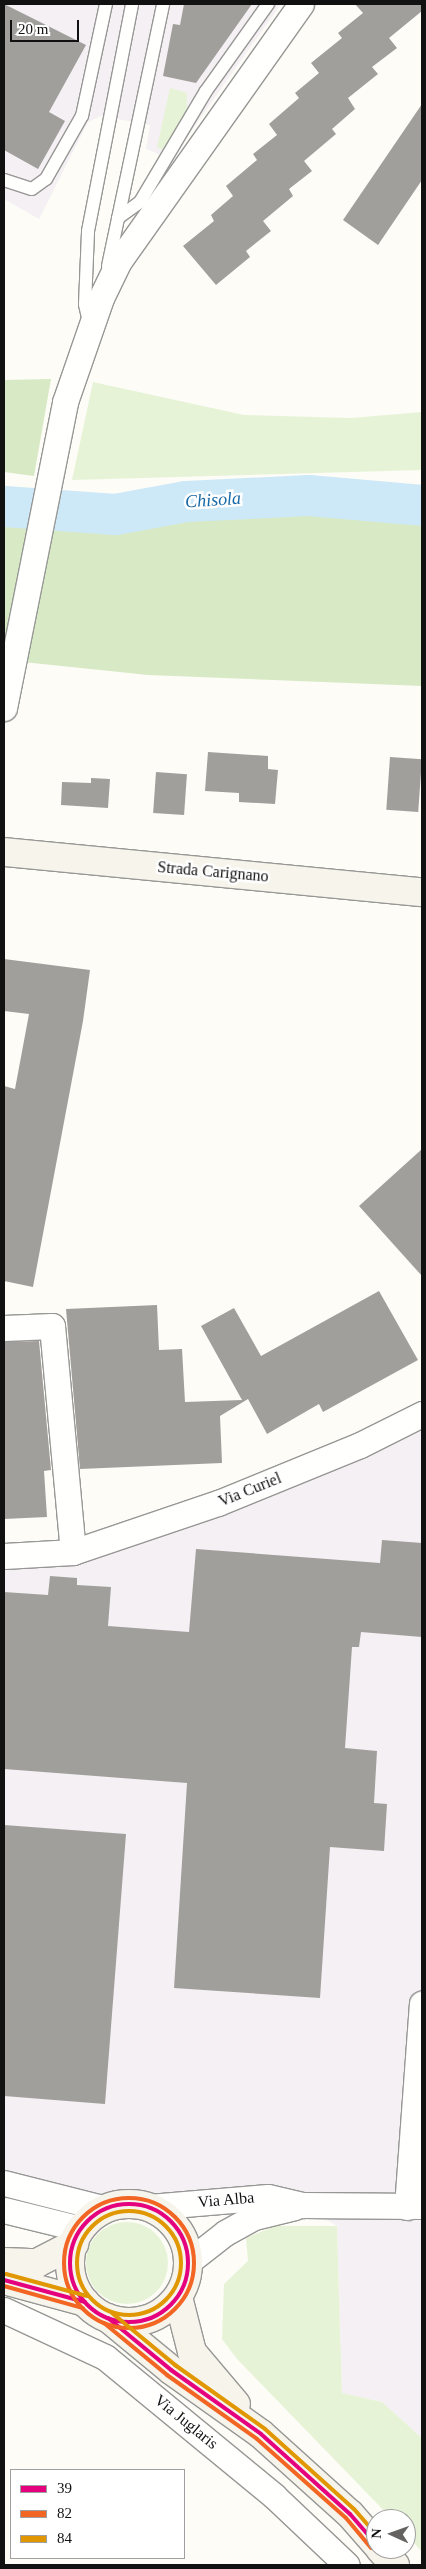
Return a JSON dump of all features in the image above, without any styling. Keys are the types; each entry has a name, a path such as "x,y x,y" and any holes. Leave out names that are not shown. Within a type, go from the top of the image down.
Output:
{"street":[{"path":"4,708 65,402 89,325 119,261 301,4"},
{"name":"Strada Carignano","path":"4,852 422,892"},
{"path":"4,1328 52,1326 73,1552"},
{"name":"Via Curiel","path":"4,1556 73,1552 218,1503 360,1445 422,1414"},
{"path":"415,2206 422,2004"},
{"path":"4,2182 106,2209 128,2204 149,2208 165,2216 177,2228 186,2244 188,2262 186,2280 178,2297 164,2311 146,2320 127,2322 108,2318 85,2302 4,2280"},
{"name":"Via Alba","path":"149,2208 268,2197 302,2205 415,2206"},
{"name":"Via Alba","path":"188,2262 225,2232 254,2217 302,2205"},
{"path":"4,2262 38,2263 77,2237 106,2209"},
{"path":"4,2210 77,2237"},
{"path":"77,2237 71,2274 85,2302"},
{"name":"Via Juglaris","path":"178,2297 192,2352 261,2434"},
{"name":"Via Juglaris","path":"4,2310 105,2357 260,2484 347,2565"},
{"name":"Via Juglaris","path":"108,2318 171,2370 261,2434 350,2514 366,2532"}],"lane":[{"path":"4,180 32,189 46,179 82,116 106,4"},
{"path":"89,325 86,304 88,231 132,4"},
{"path":"101,298 163,4"},
{"path":"118,218 140,202 179,139 206,90 268,4"}],"shaded area":[{"path":"4,4 281,4 184,141 176,136 161,155 146,149 150,125 101,116 88,122 39,219 4,199"},
{"path":"422,1414 422,2438 382,2402 342,2393 337,2226 303,2205 149,2207 135,2204 106,2209 4,2183 4,1556 73,1552"}],"green space":[{"path":"170,88 187,93 187,111 162,150 157,147"},
{"path":"51,379 34,476 4,472 4,380"},
{"path":"93,382 244,415 351,418 422,412 422,470 72,480"},
{"path":"308,495 422,499 422,686 148,675 4,660 4,506 115,514"},
{"path":"127,2222 143,2225 156,2234 165,2247 168,2263 165,2279 156,2292 143,2301 127,2304 111,2301 98,2292 89,2279 86,2263 89,2247 98,2234 111,2225"},
{"path":"275,2226 337,2226 342,2393 382,2402 422,2438 422,2552 416,2545 416,2509 382,2509 237,2359 222,2339 224,2284 248,2261 246,2238"}],"building":[{"path":"4,4 86,45 49,112 65,121 38,169 4,150"},
{"path":"184,4 252,4 196,83 163,76 173,24 180,25"},
{"path":"355,4 422,4 422,11 389,38 397,48 372,67 378,74 348,98 355,109 332,129 336,134 304,161 312,171 289,189 293,196 263,221 271,231 246,251 250,257 216,285 183,246 214,221 211,215 233,196 226,186 257,160 253,154 277,135 269,124 299,98 295,93 319,73 311,63 342,38 338,33 363,13"},
{"path":"422,104 422,180 378,245 343,220"},
{"path":"208,752 268,756 268,769 278,770 275,804 239,802 239,793 205,791"},
{"path":"390,757 422,759 418,812 386,810"},
{"path":"156,772 187,774 184,815 153,813"},
{"path":"91,778 110,779 108,808 61,805 62,782 91,783"},
{"path":"4,959 90,970 83,1021 33,1287 4,1281 4,1086 15,1089 29,1014 4,1011"},
{"path":"422,1149 422,1276 359,1206"},
{"path":"379,1291 418,1360 323,1412 319,1404 267,1434 248,1399 220,1416 222,1463 80,1469 66,1309 157,1305 159,1350 182,1349 185,1402 242,1400 201,1326 234,1308 261,1356"},
{"path":"39,1341 51,1470 44,1471 47,1517 4,1519 4,1342"},
{"path":"382,1540 422,1543 422,1637 361,1632 359,1647 352,1647 345,1748 377,1751 374,1803 387,1804 384,1851 330,1847 320,1998 174,1988 187,1783 4,1769 4,1592 48,1595 50,1576 77,1578 77,1585 111,1587 108,1626 189,1632 196,1549 380,1563"},
{"path":"4,1825 126,1834 105,2104 4,2096"}],"waterway":[{"name":"Chisola","path":"4,506 115,514 186,501 308,495 422,505"}],"transit line":[{"name":"82","path":"129,2198 142,2199 154,2203 175,2217 189,2238 193,2250 194,2263 193,2276 189,2288 175,2309 154,2323 142,2327 129,2328 116,2327 104,2323 83,2309 69,2288 65,2276 64,2263 65,2250 69,2238 83,2217 104,2203 116,2199 129,2198"},
{"name":"39","path":"129,2204 151,2209 171,2221 183,2241 188,2263 183,2285 171,2305 151,2317 129,2322 107,2317 87,2305 75,2285 70,2263 75,2241 87,2221 107,2209 129,2204"},
{"name":"84","path":"129,2211 149,2215 158,2219 166,2226 173,2234 177,2243 181,2263 177,2283 173,2292 166,2300 158,2307 149,2311 129,2315 109,2311 100,2307 92,2300 85,2292 81,2283 77,2263 81,2243 85,2234 92,2226 100,2219 109,2215 129,2211"},
{"name":"84","path":"6,2274 87,2296"},
{"name":"39","path":"4,2280 85,2302"},
{"name":"82","path":"4,2286 83,2308"},
{"name":"84","path":"112,2313 175,2365 265,2429 354,2509 366,2523"},
{"name":"39","path":"108,2318 171,2370 261,2434 350,2514 366,2532"},
{"name":"82","path":"104,2323 167,2375 257,2439 346,2518 366,2542"}]}
